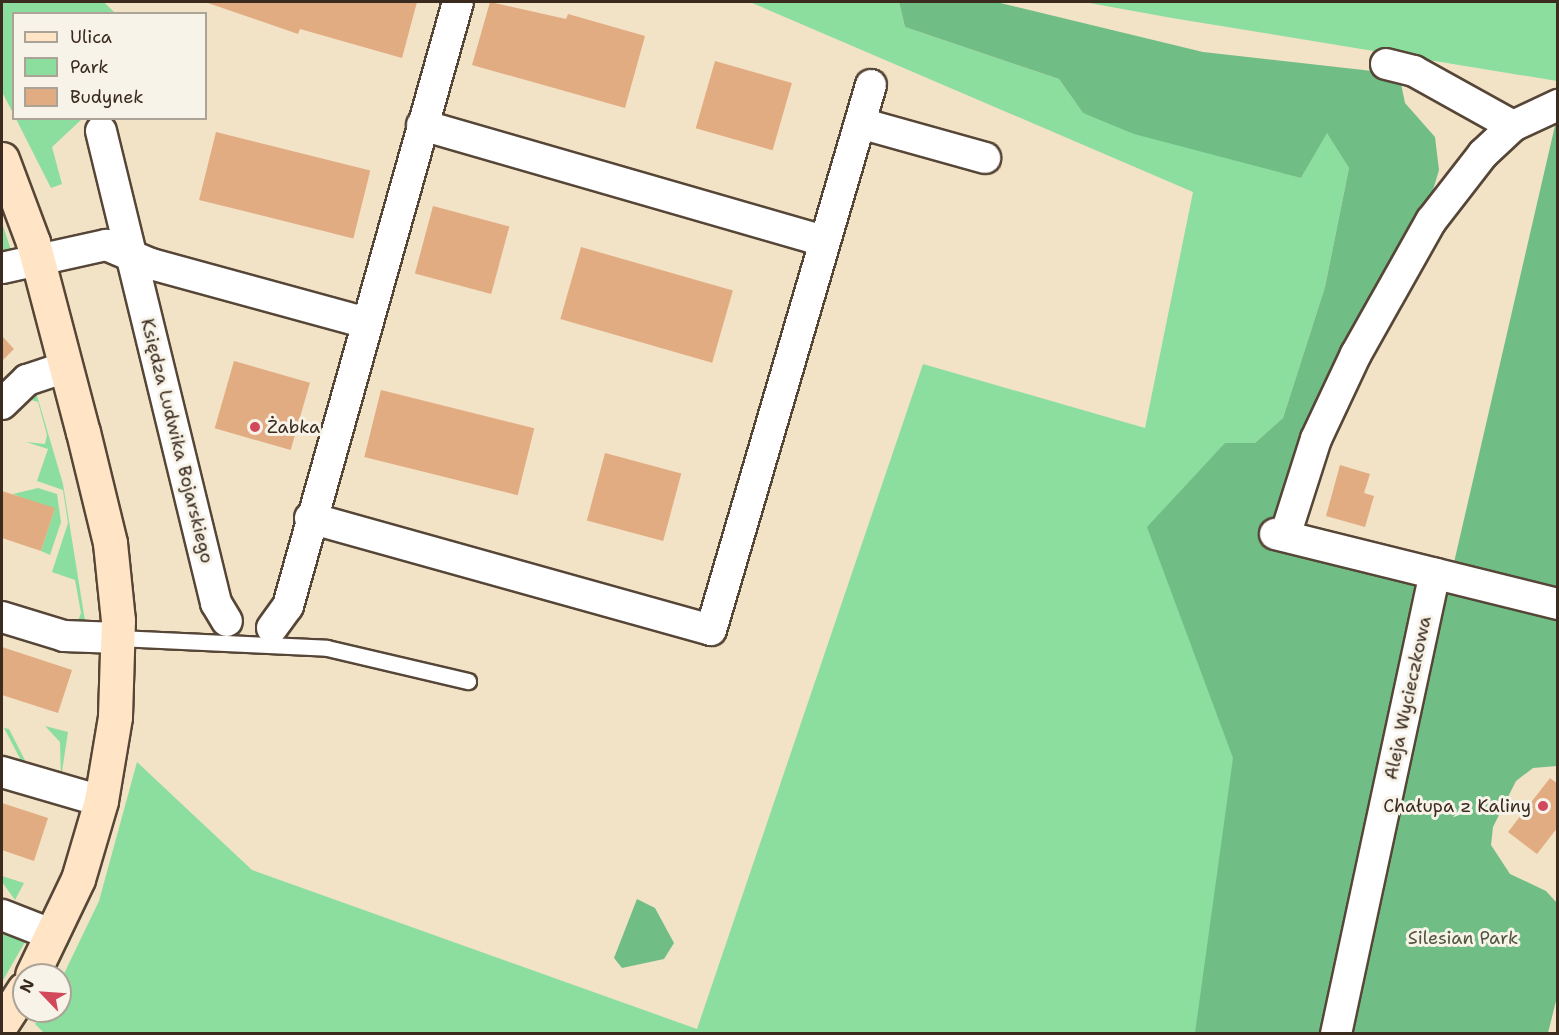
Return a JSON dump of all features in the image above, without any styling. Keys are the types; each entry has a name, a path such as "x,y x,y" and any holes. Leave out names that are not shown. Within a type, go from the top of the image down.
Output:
{"street":[{"path":"272,628 288,606 310,518 458,2"},
{"path":"1386,64 1414,71 1513,126"},
{"path":"310,518 711,630 871,85"},
{"path":"1557,105 1513,126 1483,154 1431,222 1356,354 1316,439 1280,535 1557,604"},
{"path":"860,123 985,158"},
{"path":"422,125 825,242"},
{"name":"Księdza Ludwika Bojarskiego","path":"101,131 216,603 227,621"},
{"path":"2,159 37,258 106,522 118,638 115,717 101,801 53,935 38,963"},
{"path":"2,268 37,258 106,245 132,258 366,323"},
{"path":"2,404 27,380 66,367"},
{"name":"Aleja Wycieczkowa","path":"1336,1034 1435,574"},
{"path":"2,617 64,636 118,638"},
{"path":"2,772 101,801"},
{"path":"2,915 53,935"},
{"path":"2,1023 12,1008"}],"lane":[{"path":"118,638 327,648 468,681"}],"green space":[{"path":"2,2 104,2 114,12 12,12 12,111 2,92"},
{"path":"750,2 899,2 905,27 1059,79 1083,113 1301,178 1327,132 1349,168 1325,287 1283,418 1255,443 1259,715 1222,1033 43,1032 35,1024 72,1023 72,963 69,963 99,901 137,762 252,870 697,1029 923,364 1145,428 1193,192"},
{"path":"899,2 996,2 1203,52 1399,74 1405,103 1435,137 1439,170 1424,220 1279,529 1423,579 1326,1033 1195,1033 1233,758 1147,527 1225,443 1255,443 1283,418 1325,287 1349,168 1327,133 1301,178 1134,134 1083,113 1059,79 905,27"},
{"path":"1084,2 1557,2 1557,81 1172,18"},
{"name":"Silesian Park","path":"1557,117 1557,766 1533,768 1516,781 1493,827 1491,845 1510,874 1546,891 1557,903 1557,997 1548,1033 1345,1034"},
{"path":"17,120 81,120 52,147 62,184 51,188"},
{"path":"2,223 12,253 2,258"},
{"path":"35,389 63,484 86,627 60,618 78,621 81,613 75,580 52,572 68,523 63,490 37,481 48,449 26,442 45,444 47,435 38,402 21,397"},
{"path":"38,488 57,494 61,522 50,555 41,551 54,511 13,494"},
{"path":"45,726 68,732 61,778 60,742"},
{"path":"4,728 9,729 32,774 27,772"},
{"path":"126,768 88,903 60,963 52,963 100,853"},
{"path":"2,876 24,883 15,900 2,882"},
{"path":"637,899 655,908 674,943 664,959 622,968 614,958"},
{"path":"6,931 25,942 2,982 2,936"}],"building":[{"path":"205,2 417,2 402,58 300,29 298,34"},
{"path":"490,2 566,19 568,14 645,36 625,108 472,65"},
{"path":"715,61 792,83 773,150 696,128"},
{"path":"216,132 370,170 353,238 199,200"},
{"path":"433,206 509,226 491,294 415,274"},
{"path":"581,247 733,291 712,363 560,319"},
{"path":"2,336 14,349 2,361"},
{"path":"234,361 310,383 291,450 215,428"},
{"path":"381,390 534,428 518,495 364,457"},
{"path":"605,453 681,473 663,541 587,521"},
{"path":"1340,465 1370,474 1364,493 1374,496 1365,527 1326,516"},
{"path":"2,491 55,508 41,551 2,538"},
{"path":"2,647 72,670 58,713 2,695"},
{"name":"Chałupa z Kaliny","path":"1550,778 1558,784 1558,827 1537,854 1508,832"},
{"path":"2,803 48,818 34,861 2,850"}],"place":[{"name":"Żabka","path":"255,427"},
{"name":"Chałupa z Kaliny","path":"1543,806"}]}
